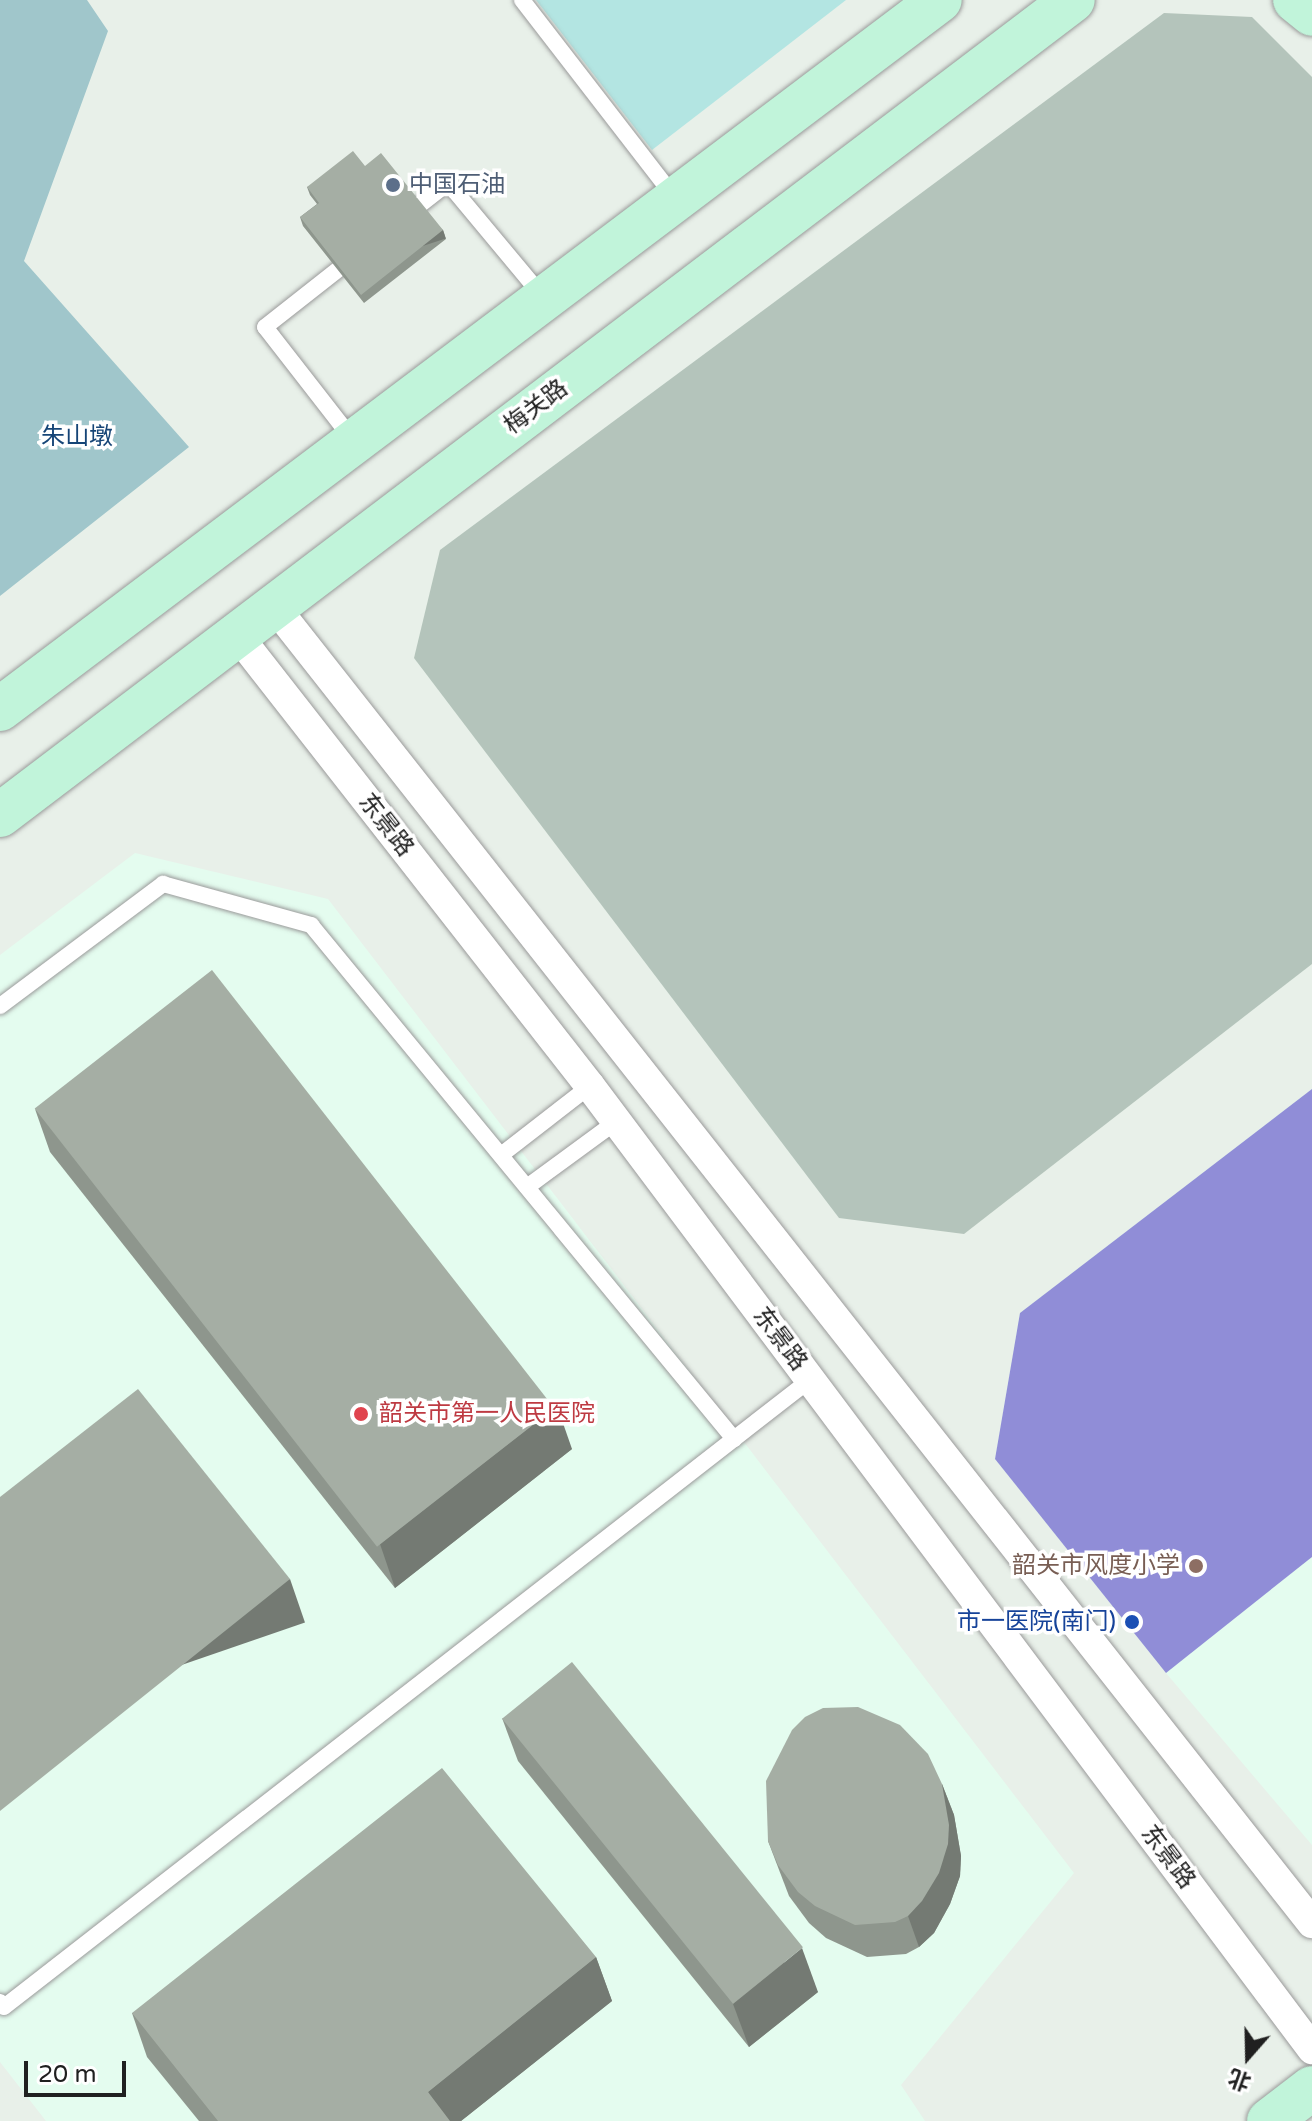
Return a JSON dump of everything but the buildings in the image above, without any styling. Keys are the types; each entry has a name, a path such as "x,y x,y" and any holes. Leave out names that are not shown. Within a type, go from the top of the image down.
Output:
{"main road":[{"path":"0,709 940,0"},
{"path":"1295,0 1312,14"},
{"name":"梅关路","path":"0,815 1072,1"},
{"path":"1269,2121 1312,2088"}],"street":[{"name":"东景路","path":"274,606 1312,1923"},
{"name":"东景路","path":"238,636 617,1121 1312,2049"}],"lane":[{"path":"522,0 676,199"},
{"path":"399,221 448,183 544,299"},
{"path":"354,441 265,327 363,250"},
{"path":"0,1006 163,884 311,925 734,1439"},
{"path":"501,1155 590,1086"},
{"path":"527,1187 617,1121"},
{"path":"0,2002 4,2007 811,1379"}],"shaded area":[{"path":"536,0 846,0 652,150"},
{"path":"1164,13 1252,17 1312,77 1312,964 964,1234 839,1218 414,658 440,550"},
{"name":"韶关市第一人民医院","path":"135,853 328,899 1074,1873 901,2085 925,2121 46,2121 0,2062 0,955"},
{"name":"韶关市风度小学","path":"1312,1089 1312,1845 1166,1673 995,1459 1020,1313"},
{"name":"韶关市风度小学","path":"1312,1089 1312,1557 1166,1673 995,1459 1020,1313"}],"green space":[{"name":"朱山墩","path":"0,0 87,0 108,31 24,261 189,447 0,596"}],"place":[{"name":"中国石油","path":"393,185"},
{"name":"韶关市第一人民医院","path":"361,1414"},
{"name":"韶关市风度小学","path":"1196,1566"},
{"name":"市一医院(南门)","path":"1132,1622"}]}
